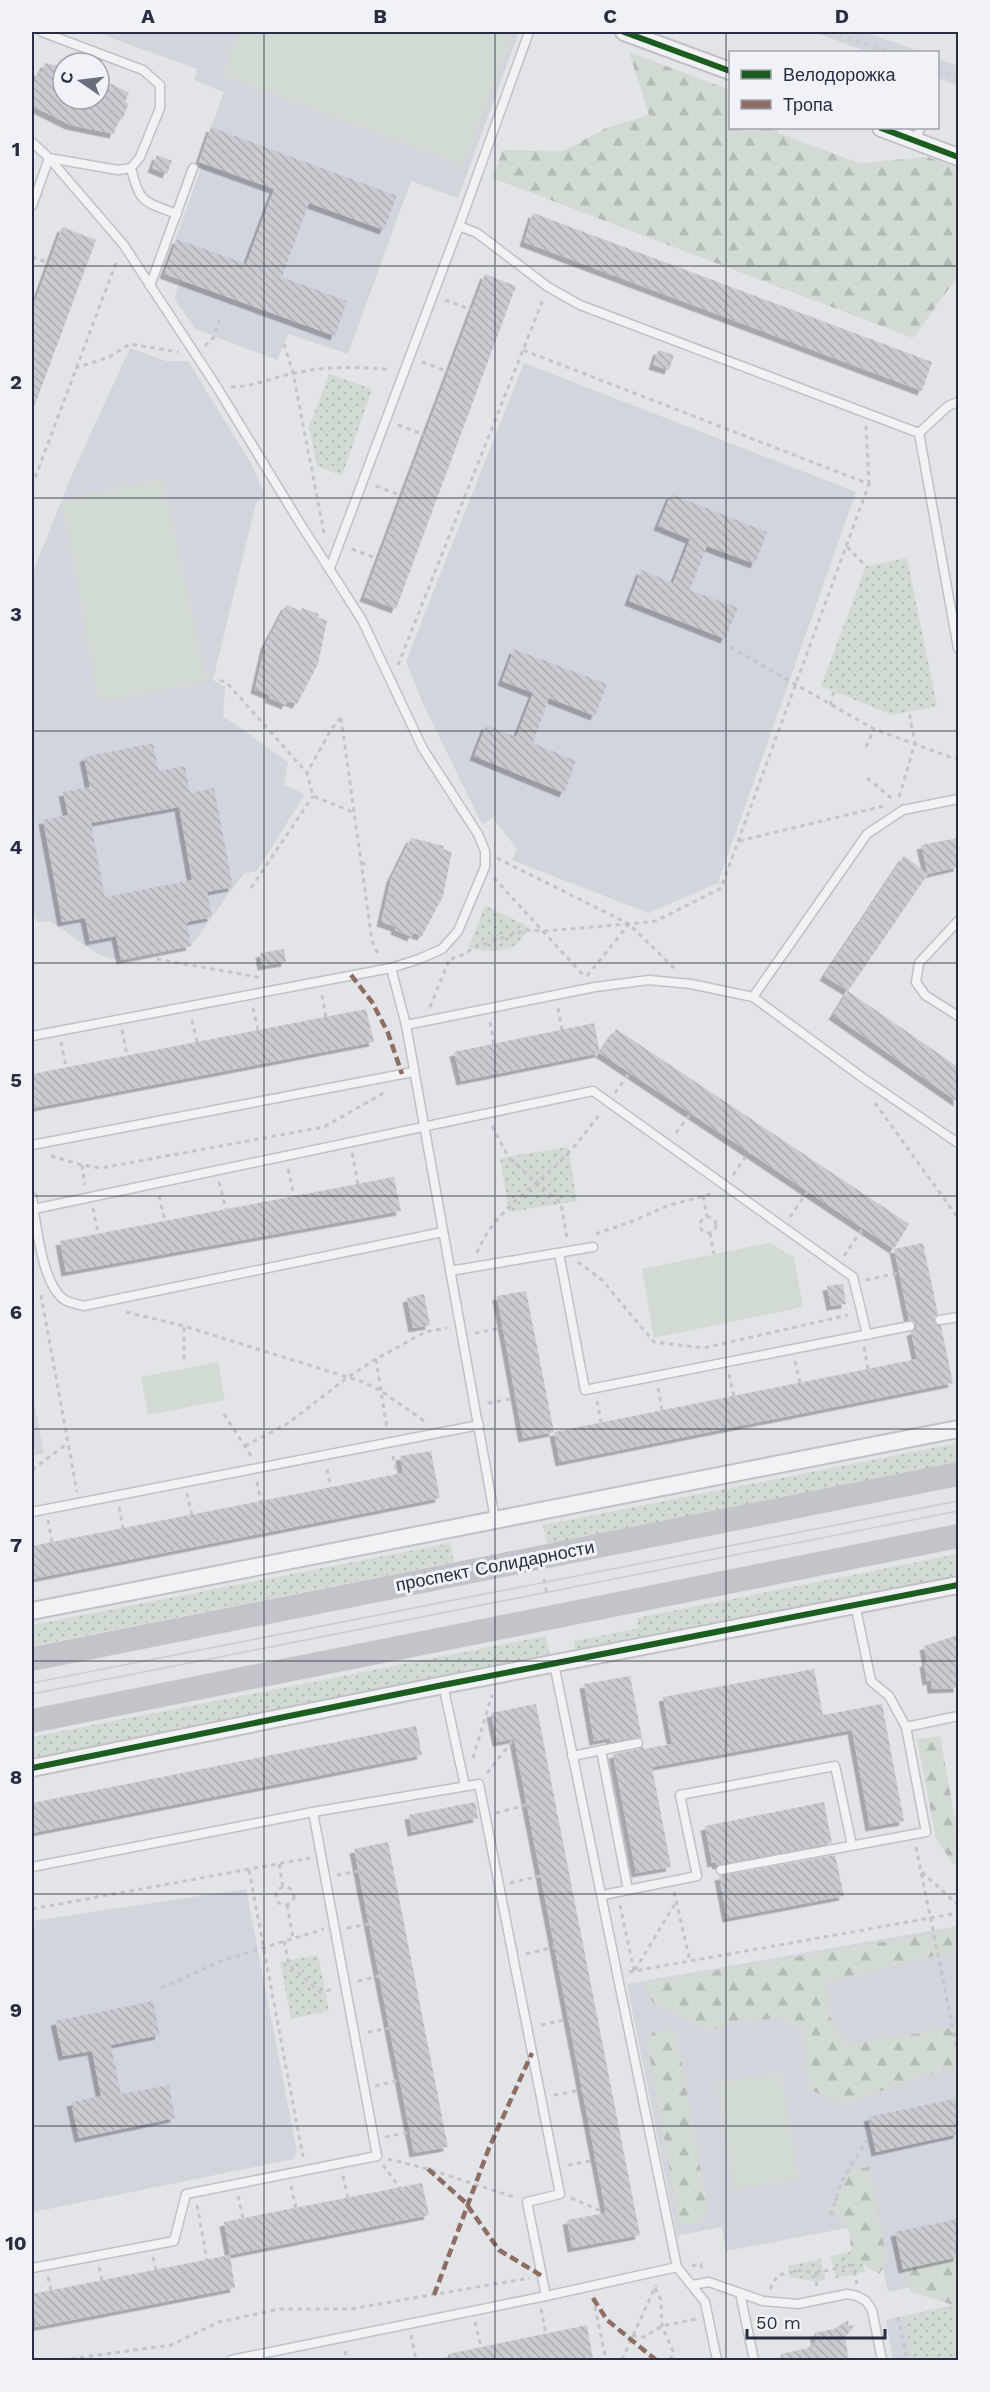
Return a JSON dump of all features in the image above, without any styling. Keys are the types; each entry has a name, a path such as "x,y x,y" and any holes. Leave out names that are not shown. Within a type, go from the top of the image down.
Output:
{"main road":[{"name":"проспект Солидарности","path":"32,1659 958,1474"},
{"path":"32,1721 958,1536"}],"street":[{"path":"624,32 729,71"},
{"path":"887,129 918,134 958,157"},
{"path":"32,1611 958,1429"},
{"path":"32,1768 958,1585"}],"lane":[{"path":"42,32 143,70 159,85 160,108 140,157 131,168 118,170 49,158"},
{"path":"330,568 459,226 529,32"},
{"path":"32,142 49,158 123,244 215,384 362,620 423,749 478,834 485,851 485,867 458,931 442,948 419,959 391,968 32,1036"},
{"path":"32,206 49,158"},
{"path":"131,168 137,192 146,202 177,213"},
{"path":"150,286 193,168"},
{"path":"459,226 477,233 548,287 580,305 919,433"},
{"path":"919,433 948,406 958,402"},
{"path":"919,433 958,648"},
{"path":"753,997 867,834 903,810 958,800"},
{"path":"958,921 919,963 916,982 925,995 958,1016"},
{"path":"391,968 406,1025 412,1072 495,1520"},
{"path":"406,1025 595,987 649,980 691,984 753,997 863,1078 958,1143"},
{"path":"32,1145 412,1072"},
{"path":"34,1209 593,1091 854,1277 864,1335"},
{"path":"32,1197 47,1271 54,1288 65,1300 83,1306 442,1232"},
{"path":"450,1271 593,1247"},
{"path":"559,1253 585,1390 910,1326"},
{"path":"940,1320 958,1317"},
{"path":"32,1512 479,1425"},
{"path":"721,1870 926,1832 906,1727 889,1696 871,1681 855,1604"},
{"path":"554,1664 603,1895 677,2267 705,2302 717,2361"},
{"path":"443,1685 465,1786"},
{"path":"906,1727 958,1716"},
{"path":"572,1756 638,1743"},
{"path":"601,1750 628,1890"},
{"path":"603,1895 697,1876 680,1795 835,1766 852,1845"},
{"path":"32,1867 313,1812 479,1784 560,2194 527,2202 542,2276 542,2297"},
{"path":"32,2268 174,2241 186,2194 376,2156 313,1812"},
{"path":"231,2361 677,2267"},
{"path":"692,2285 709,2282 763,2301 798,2304 847,2294 857,2296 866,2301 872,2310 882,2361"},
{"path":"740,2293 754,2361"}],"path":[{"path":"32,486 123,244"},
{"path":"32,257 49,263"},
{"path":"391,683 548,287"},
{"path":"433,295 472,310"},
{"path":"75,368 110,357 130,344 195,355 214,337 219,320"},
{"path":"284,344 315,478 324,534"},
{"path":"523,350 869,484"},
{"path":"410,357 448,372"},
{"path":"215,384 233,388 292,373 361,366 404,372"},
{"path":"425,1020 450,959 467,953 472,948 526,930 544,931 656,921 721,888 869,484 865,412"},
{"path":"385,420 425,435"},
{"path":"362,481 402,496"},
{"path":"339,544 378,559"},
{"path":"847,547 866,566"},
{"path":"730,647 873,729 958,760"},
{"path":"220,680 228,684 307,773 313,796 251,888"},
{"path":"830,705 834,691"},
{"path":"897,803 915,743 909,712"},
{"path":"307,773 332,728 341,718 372,941 380,958 391,968"},
{"path":"866,747 873,729"},
{"path":"867,778 897,803"},
{"path":"313,796 356,813"},
{"path":"740,841 897,803"},
{"path":"485,851 629,924 691,984"},
{"path":"361,864 369,863"},
{"path":"485,867 595,987"},
{"path":"586,977 629,924"},
{"path":"442,948 450,959"},
{"path":"157,959 260,977 283,988"},
{"path":"319,981 326,1017"},
{"path":"250,994 258,1030"},
{"path":"556,996 562,1030"},
{"path":"188,1006 197,1042"},
{"path":"487,1008 494,1044"},
{"path":"120,1019 127,1055"},
{"path":"58,1030 66,1067"},
{"path":"471,1268 482,1241 509,1205 568,1153 630,1072"},
{"path":"42,1153 101,1168 324,1127 400,1084 402,1074"},
{"path":"863,1078 863,1086 958,1218"},
{"path":"667,1145 691,1113"},
{"path":"485,1114 509,1158 561,1203 570,1251 582,1267 602,1280 654,1342 704,1348 861,1312"},
{"path":"350,1142 358,1184"},
{"path":"593,1247 596,1233 633,1221 667,1206 720,1192 749,1152"},
{"path":"285,1156 294,1196"},
{"path":"82,1165 99,1233"},
{"path":"217,1171 225,1209"},
{"path":"156,1184 165,1221"},
{"path":"783,1227 808,1191"},
{"path":"703,1196 707,1217"},
{"path":"707,1217 716,1221 717,1226 710,1233"},
{"path":"707,1217 701,1223 701,1227 706,1233 710,1233"},
{"path":"838,1266 863,1228"},
{"path":"710,1233 714,1254"},
{"path":"855,1282 899,1273"},
{"path":"41,1290 79,1503"},
{"path":"104,1302 114,1309 184,1326 348,1377 381,1391 441,1432"},
{"path":"184,1326 184,1359"},
{"path":"245,1446 287,1424 348,1377 425,1332 503,1328"},
{"path":"864,1335 868,1369"},
{"path":"793,1349 800,1383"},
{"path":"376,1359 397,1474"},
{"path":"726,1362 734,1396"},
{"path":"656,1376 662,1410"},
{"path":"594,1388 601,1422"},
{"path":"475,1406 516,1398"},
{"path":"32,1470 68,1443"},
{"path":"324,1454 331,1488"},
{"path":"185,1482 192,1515"},
{"path":"116,1496 123,1528"},
{"path":"46,1510 52,1542"},
{"path":"543,1575 549,1604"},
{"path":"465,1786 492,1695"},
{"path":"479,1784 514,1739"},
{"path":"485,1815 526,1805"},
{"path":"913,1834 958,2054"},
{"path":"32,1909 321,1857"},
{"path":"279,1864 283,1888"},
{"path":"249,1870 306,2170"},
{"path":"325,1877 359,1871"},
{"path":"921,1871 958,1905"},
{"path":"499,1885 540,1876"},
{"path":"672,1881 690,1961"},
{"path":"283,1888 288,1888 294,1895 291,1903 287,1905 278,1902 276,1898 279,1890 283,1888"},
{"path":"634,1971 676,1902"},
{"path":"287,1905 293,1938"},
{"path":"618,1974 958,1913"},
{"path":"161,1988 224,1960 264,1947 334,1928 369,1923"},
{"path":"284,1941 289,1965 320,1992 379,1976"},
{"path":"513,1957 554,1947"},
{"path":"527,2028 568,2019"},
{"path":"354,2035 390,2028"},
{"path":"364,2088 400,2080"},
{"path":"541,2098 582,2090"},
{"path":"374,2139 410,2132"},
{"path":"831,2215 842,2181 866,2141"},
{"path":"376,2156 400,2188"},
{"path":"376,2156 428,2169 527,2202"},
{"path":"555,2168 596,2160"},
{"path":"340,2164 348,2198"},
{"path":"289,2174 296,2208"},
{"path":"236,2185 243,2218"},
{"path":"195,2193 207,2260"},
{"path":"560,2194 606,2213"},
{"path":"778,2275 802,2270 814,2273 853,2265 857,2296"},
{"path":"622,2361 663,2270"},
{"path":"62,2361 171,2345 219,2322 280,2309 350,2309 542,2276"},
{"path":"585,2287 593,2298 606,2361"},
{"path":"655,2287 661,2300 662,2326 673,2351 671,2361"},
{"path":"542,2297 546,2334"},
{"path":"473,2311 481,2347"},
{"path":"632,2336 644,2337 662,2326 708,2316"},
{"path":"898,2317 907,2361"},
{"path":"409,2324 416,2360"}],"shaded area":[{"path":"95,32 519,32 458,198 411,181 348,354 288,334 277,360 195,329 174,298 180,281 163,274 201,168 198,164 224,92 194,80 197,69"},
{"path":"813,32 865,32 918,51 866,51"},
{"path":"939,59 958,66 958,86 939,78"},
{"path":"130,348 166,361 188,361 252,465 265,495 256,503 213,680 225,687 223,716 288,762 284,785 305,794 257,871 244,873 191,946 121,960 98,954 50,921 38,922 32,914 32,574 74,470"},
{"path":"524,363 856,492 718,883 648,913 512,860 517,849 493,818 482,824 423,704 406,661"},
{"path":"32,1390 44,1454 32,1456"},
{"path":"246,1889 297,2151 294,2159 34,2212 32,2199 32,1921"},
{"path":"958,1926 958,2278 888,2292 873,2223 726,2251 722,2227 677,2236 627,1984"},
{"path":"958,2304 958,2360 893,2360 886,2320"}],"green space":[{"path":"239,32 513,32 463,165 223,75"},
{"path":"629,52 729,90 729,129 779,129 778,133 859,163 928,157 958,169 958,276 913,338 492,178 503,150 564,151 606,128 649,115"},
{"path":"329,374 372,389 342,476 317,466 309,427"},
{"path":"163,479 206,682 99,701 62,501"},
{"path":"907,558 937,706 892,715 821,686 866,566"},
{"path":"485,905 529,927 513,947 494,951 469,947"},
{"path":"568,1147 577,1201 509,1212 500,1158"},
{"path":"769,1243 794,1257 803,1307 654,1338 642,1269"},
{"path":"218,1362 225,1400 148,1415 141,1377"},
{"path":"958,1443 958,1462 547,1544 543,1525"},
{"path":"450,1543 454,1562 32,1646 32,1625"},
{"path":"958,1554 958,1575 575,1651 574,1641 639,1628 637,1618"},
{"path":"546,1636 550,1656 32,1759 32,1737"},
{"path":"940,1736 958,1835 958,1861 954,1865 936,1839 917,1739"},
{"path":"958,1929 958,1950 827,1982 829,2015 845,2045 958,2027 958,2066 922,2076 845,2104 810,2090 802,2028 778,2018 733,2023 710,2031 652,2002 644,1983"},
{"path":"318,1955 329,2011 291,2019 280,1962"},
{"path":"676,2031 708,2212 699,2224 679,2224 647,2040 653,2032"},
{"path":"781,2073 798,2179 735,2189 718,2083"},
{"path":"869,2167 887,2262 879,2274 850,2257 848,2230 841,2219 830,2209 849,2171"},
{"path":"860,2250 865,2272 836,2278 831,2256"},
{"path":"958,2257 958,2303 953,2305 911,2292 903,2269"},
{"path":"821,2259 825,2280 816,2282 790,2277 788,2266"},
{"path":"958,2306 958,2360 913,2360 904,2317"}],"building":[{"path":"45,63 51,64 51,111 111,111 111,84 129,93 125,102 129,103 122,120 119,119 114,134 70,125 32,106 32,90 38,71 41,72"},
{"path":"211,127 397,196 384,230 309,203 282,277 347,301 335,336 164,274 177,239 246,264 274,189 199,162"},
{"path":"157,155 172,161 167,174 152,168"},
{"path":"533,213 932,362 922,391 524,242"},
{"path":"62,227 96,240 33,410 32,310"},
{"path":"485,274 516,286 396,609 364,597"},
{"path":"658,350 674,355 669,370 653,365"},
{"path":"671,494 767,532 755,564 707,546 690,590 738,608 725,639 629,601 641,570 673,583 690,539 658,526"},
{"path":"286,605 301,611 302,608 319,614 318,617 327,621 318,664 297,704 288,701 286,705 255,689 265,645"},
{"path":"514,649 607,684 595,716 549,698 533,743 576,761 564,793 474,756 486,725 516,737 533,693 502,681"},
{"path":"153,743 159,771 185,766 190,793 214,788 233,887 207,892 212,917 187,922 191,946 121,960 116,936 90,941 85,918 62,922 43,820 68,815 63,792 90,787 84,757","holes":["179,807 192,880 105,897 91,823"]},
{"path":"411,838 444,846 443,849 452,852 443,896 422,936 413,933 412,937 395,930 396,927 381,922 391,878"},
{"path":"958,838 958,867 928,874 921,845"},
{"path":"904,856 928,874 848,991 824,976"},
{"path":"284,949 286,962 262,966 260,953"},
{"path":"848,991 958,1067 958,1102 833,1015"},
{"path":"366,1009 374,1042 33,1108 32,1074"},
{"path":"594,1023 600,1053 461,1081 454,1052"},
{"path":"616,1029 909,1224 894,1249 600,1053"},
{"path":"394,1177 401,1211 66,1272 60,1241"},
{"path":"923,1243 938,1314 934,1317 934,1322 941,1326 953,1383 560,1462 554,1432 917,1359 911,1332 916,1329 916,1324 909,1320 894,1249"},
{"path":"843,1284 846,1304 831,1306 827,1286"},
{"path":"526,1291 554,1432 523,1438 497,1296"},
{"path":"424,1294 430,1325 413,1328 407,1298"},
{"path":"431,1451 440,1498 32,1579 32,1546 403,1473 400,1456"},
{"path":"958,1635 958,1688 932,1689 931,1680 927,1681 924,1646"},
{"path":"814,1669 823,1715 882,1704 904,1821 870,1827 852,1730 652,1767 671,1867 636,1873 613,1754 639,1749 643,1746 644,1749 672,1744 663,1697"},
{"path":"630,1676 642,1738 611,1742 610,1738 594,1741 584,1684"},
{"path":"536,1704 640,2235 572,2248 567,2220 606,2213 514,1739 497,1742 491,1713"},
{"path":"416,1726 422,1755 32,1833 32,1803"},
{"path":"475,1802 478,1818 412,1832 409,1815"},
{"path":"824,1802 832,1843 717,1865 716,1862 712,1863 705,1826"},
{"path":"388,1842 448,2147 414,2153 354,1849"},
{"path":"835,1855 844,1896 727,1918 719,1876"},
{"path":"153,2001 160,2035 111,2045 121,2094 169,2085 175,2118 79,2138 71,2102 101,2096 92,2051 63,2056 55,2021"},
{"path":"958,2098 958,2134 876,2152 868,2117"},
{"path":"422,2183 429,2215 230,2255 224,2222"},
{"path":"958,2219 958,2257 903,2269 895,2232"},
{"path":"230,2255 235,2288 36,2327 32,2294"},
{"path":"849,2320 848,2326 855,2325 845,2337 849,2361 781,2361 781,2354 813,2347 812,2343 816,2342 814,2333 834,2329"},
{"path":"587,2325 593,2359 448,2361 448,2354"}],"tram line":[{"path":"32,1683 958,1501"},
{"path":"32,1694 958,1511"}],"railway":[{"path":"831,32 884,51"},
{"path":"939,71 958,79"}],"marked path":[{"path":"351,975 372,1002 388,1033 402,1074"},
{"path":"434,2295 489,2148 532,2053"},
{"path":"428,2169 465,2202 499,2250 542,2276"},
{"path":"593,2298 607,2320 656,2360"}],"cycle path":[{"path":"624,32 729,71"},
{"path":"884,129 958,157"},
{"path":"32,1768 958,1585"}]}
